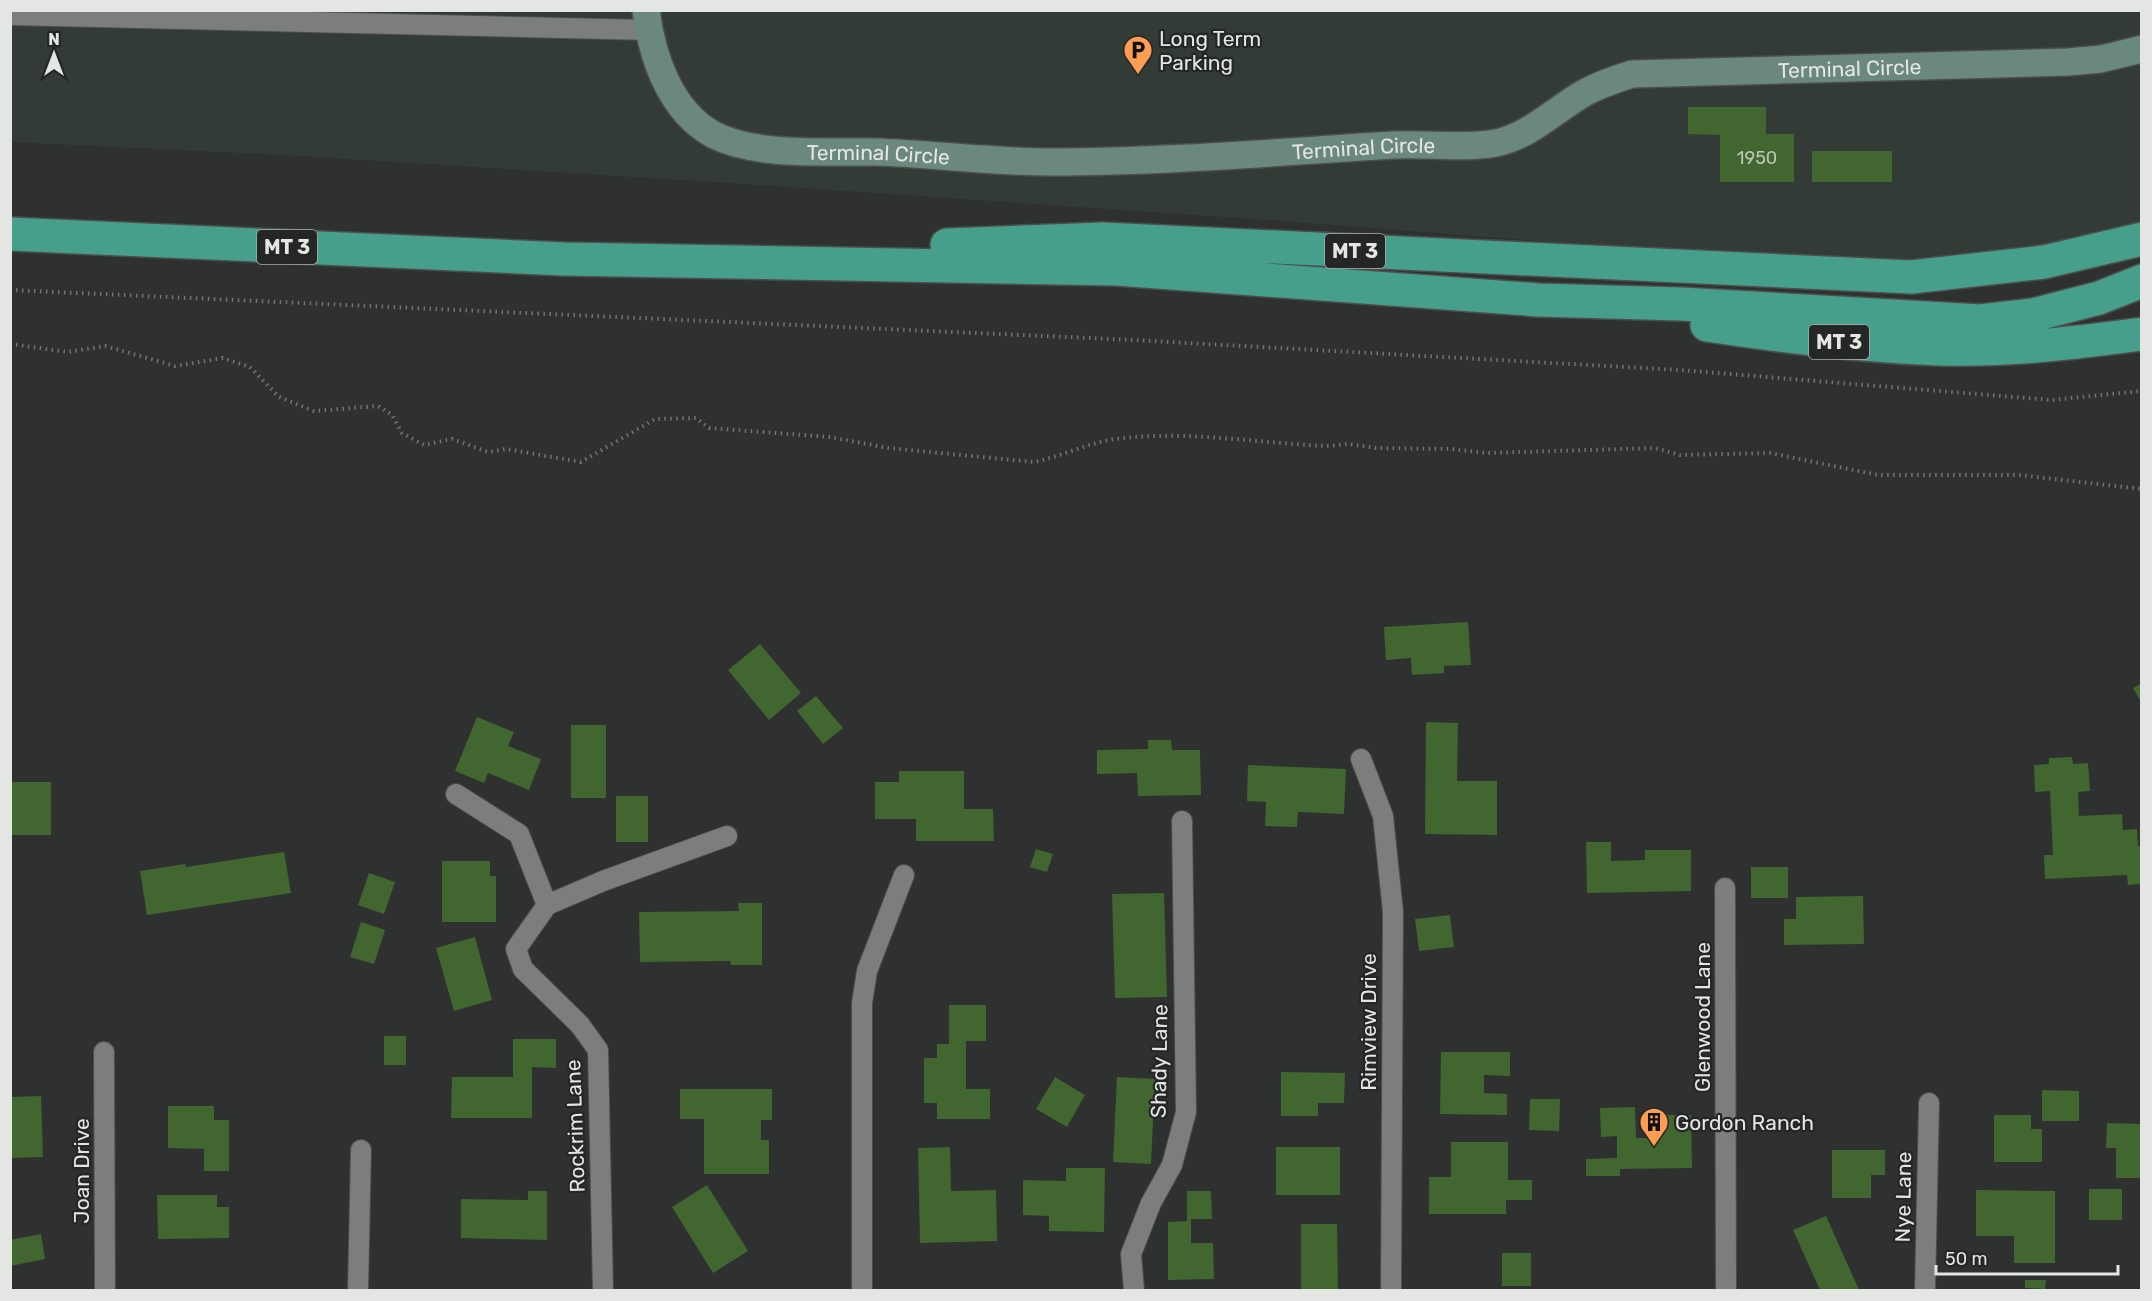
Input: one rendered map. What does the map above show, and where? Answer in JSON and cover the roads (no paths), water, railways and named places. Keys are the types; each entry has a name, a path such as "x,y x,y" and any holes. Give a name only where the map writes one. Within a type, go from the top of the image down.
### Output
{"highway":[{"name":"MT 3","path":"10,234 564,259 1117,269 1539,300 1804,340 1942,349 2058,345 2142,334"},
{"name":"MT 3","path":"564,259 1103,239 1911,277 2044,262 2142,239"},
{"path":"1539,300 1681,304 1980,321 2044,313 2099,298 2142,281"}],"street":[{"path":"10,15 648,20"},
{"name":"Terminal Circle","path":"648,20 665,81 681,105 696,122 714,134 737,143 788,150 1047,162 1201,157 1400,145 1496,143 1521,134 1586,92 1632,74 2056,62 2101,59 2142,49"},
{"name":"Rimview Drive","path":"1361,759 1383,816 1393,912 1391,1290"},
{"path":"456,794 519,834 547,905 727,836"},
{"name":"Shady Lane","path":"1134,1290 1131,1254 1151,1203 1172,1165 1186,1112 1182,821"},
{"path":"862,1290 862,1003 867,971 904,875"},
{"name":"Glenwood Lane","path":"1725,888 1726,1290"},
{"name":"Rockrim Lane","path":"547,905 516,949 524,969 580,1025 598,1050 603,1290"},
{"name":"Joan Drive","path":"104,1052 105,1290"},
{"name":"Nye Lane","path":"1925,1290 1929,1104"},
{"path":"358,1290 361,1150"}],"place":[{"name":"Long Term Parking","path":"1138,76"},
{"name":"Gordon Ranch","path":"1654,1148"}]}
